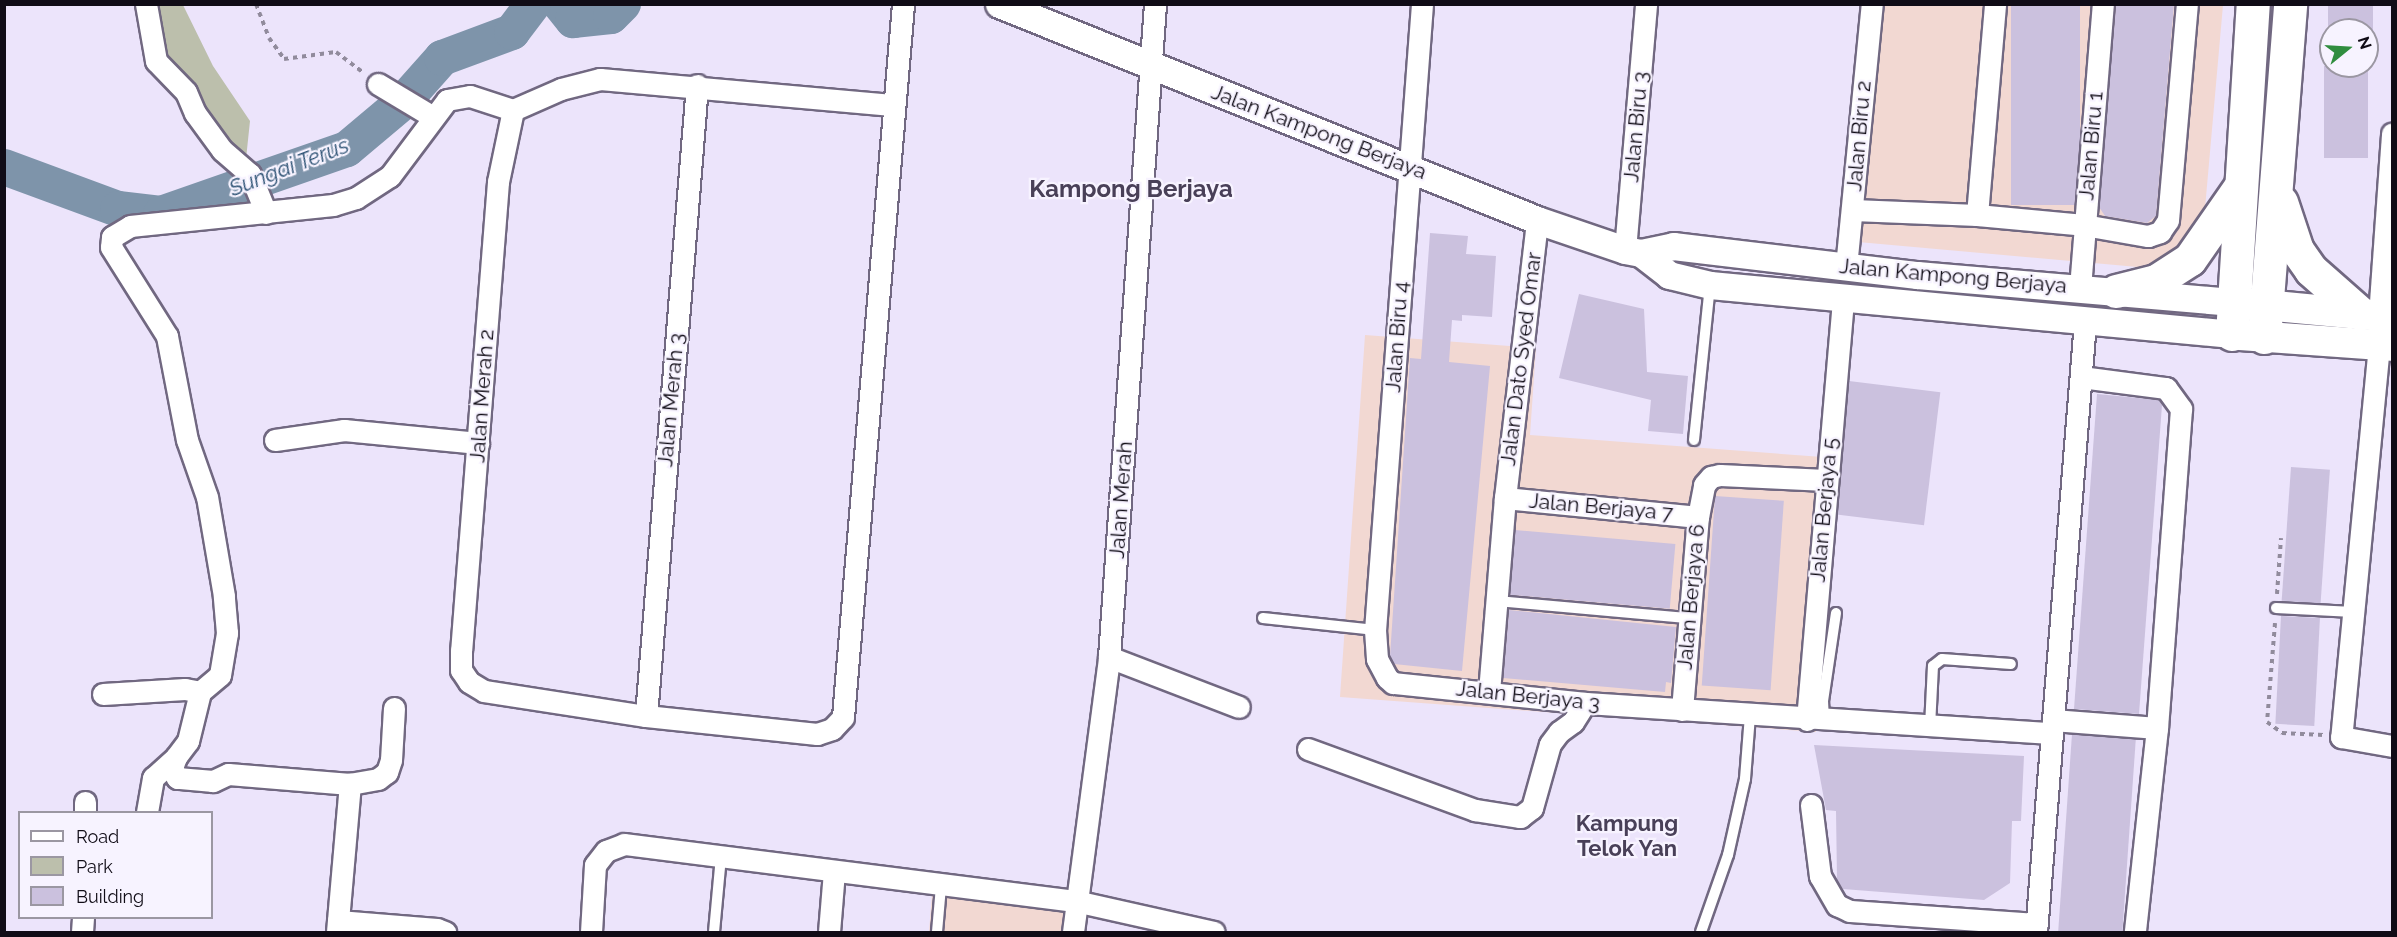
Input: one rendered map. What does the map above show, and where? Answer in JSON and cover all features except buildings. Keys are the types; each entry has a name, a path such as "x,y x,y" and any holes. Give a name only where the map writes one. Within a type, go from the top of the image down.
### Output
{"main road":[{"path":"2253,4 2233,318 2265,321 2386,345"},
{"path":"2265,321 2290,4"},
{"path":"2276,180 2297,250 2311,270 2377,315"},
{"path":"2116,291 2156,280 2190,259 2241,186"},
{"path":"2265,321 2377,315"}],"street":[{"path":"146,4 156,61 186,92 195,113 222,150 250,174 263,206"},
{"path":"147,811 153,778 176,757 188,741 200,692 220,675 227,633 207,496 187,440 167,336 111,246 112,237 130,226 263,206 333,205 373,191 390,176 426,113 458,95 513,110 561,89 600,79 697,85 892,105 903,4"},
{"name":"Jalan Kampong Berjaya","path":"999,4 1410,167 1537,220 1633,252 1669,275 1710,285 1842,301 2085,321 2233,318"},
{"name":"Jalan Merah","path":"1073,933 1080,902 1110,657 1155,4"},
{"name":"Jalan Biru 4","path":"1381,669 1375,630 1422,4"},
{"name":"Jalan Biru 3","path":"1633,252 1646,4"},
{"name":"Jalan Biru 2","path":"1846,267 1872,4"},
{"path":"1977,215 1995,4"},
{"name":"Jalan Biru 1","path":"2080,288 2103,4"},
{"path":"1853,210 1977,215 2084,225 2148,236 2160,232 2169,220 2187,4"},
{"name":"Jalan Merah 3","path":"646,716 697,85"},
{"path":"388,88 426,113"},
{"name":"Jalan Merah 2","path":"513,110 498,182 461,670 469,682 484,691 646,716 817,734 832,729 843,717 892,105"},
{"path":"2377,315 2392,133"},
{"name":"Jalan Dato Syed Omar","path":"1489,692 1504,498 1537,220"},
{"name":"Jalan Kampong Berjaya","path":"1633,252 1673,246 1846,267 2116,291 2233,318"},
{"path":"1842,301 1846,267"},
{"name":"Jalan Berjaya 5","path":"1815,720 1826,480 1842,301"},
{"path":"1811,805 1820,876 1837,904 1850,910 2036,928 2085,321"},
{"path":"2386,345 2353,612 2342,737 2392,746"},
{"path":"2081,377 2166,388 2181,410 2157,728 2135,933"},
{"path":"275,440 344,430 478,443"},
{"name":"Jalan Berjaya 6","path":"1682,710 1698,517 1704,485 1711,477 1720,475 1826,480"},
{"name":"Jalan Berjaya 7","path":"1504,498 1698,517"},
{"path":"1110,657 1239,707"},
{"name":"Jalan Berjaya 3","path":"1381,669 1393,683 1585,703 1750,716 1930,727 2157,728"},
{"path":"104,694 185,689 200,692"},
{"path":"1308,749 1475,810 1520,817 1532,808 1550,744 1558,732 1573,722 1585,703"},
{"path":"176,757 172,768 177,778 213,781 228,774 350,784 378,779 387,772 394,708"},
{"path":"350,784 338,927 438,929 445,933"},
{"path":"591,933 595,865 606,851 624,844 1080,902 1214,933"},
{"path":"829,933 834,871"}],"lane":[{"path":"1694,440 1710,285"},
{"path":"1497,601 1689,618"},
{"path":"2276,608 2353,612"},
{"path":"1815,720 1823,701 1836,613"},
{"path":"1263,618 1375,630"},
{"path":"1930,727 1933,666 1942,659 2011,664"},
{"path":"1701,933 1718,893 1743,790 1750,716"},
{"path":"714,933 721,856"},
{"path":"937,933 941,886"}],"path":[{"path":"256,4 269,38 284,59 336,52 388,88"},
{"path":"2281,538 2267,722 2282,733 2342,737"}],"shaded area":[{"path":"1879,5 2223,5 2203,231 2160,269 1858,242"},
{"path":"1365,335 1536,348 1530,435 1836,458 1816,732 1340,697"},
{"path":"932,895 1087,907 1085,932 929,932"}],"green space":[{"path":"150,5 183,5 213,66 250,121 246,159 232,156 162,58"}],"waterway":[{"name":"Sungai Terus","path":"4,167 118,209 161,214 347,149 403,102 442,58 512,32 533,4"},
{"name":"Sungai Terus","path":"560,4 573,20 611,16 623,4"}],"district":[{"name":"Kampong Berjaya","path":"1131,189"},
{"name":"Kampung Telok Yan","path":"1627,836"}]}
